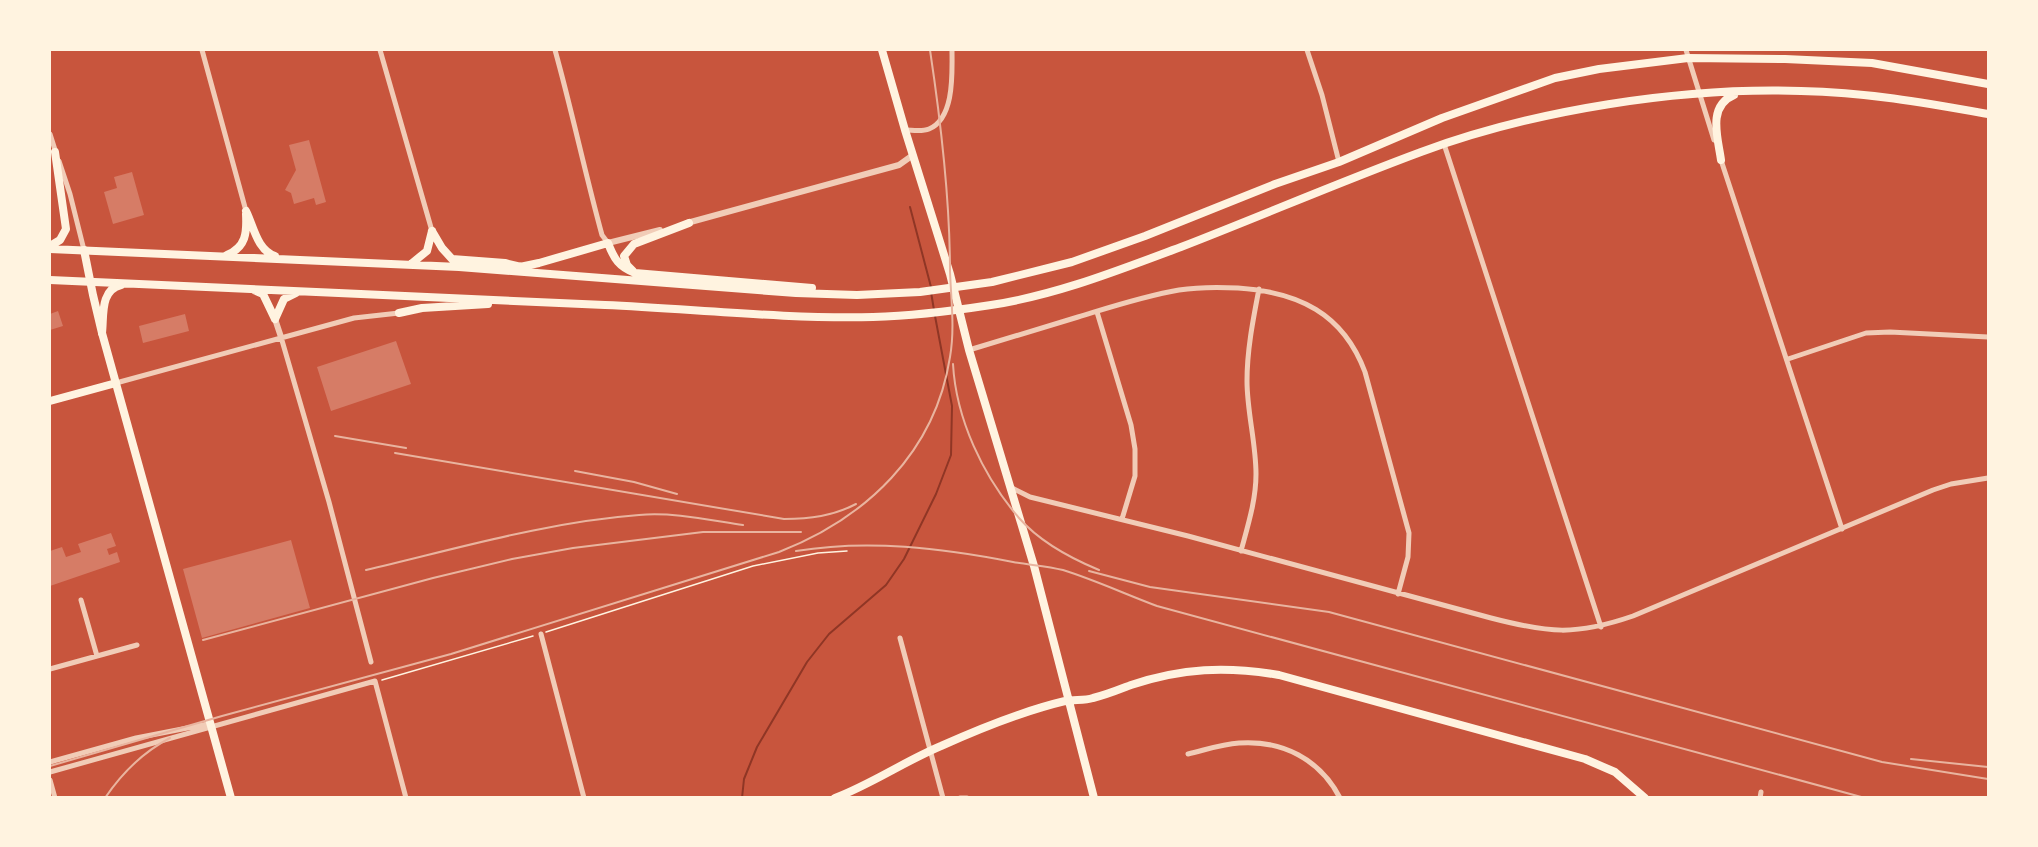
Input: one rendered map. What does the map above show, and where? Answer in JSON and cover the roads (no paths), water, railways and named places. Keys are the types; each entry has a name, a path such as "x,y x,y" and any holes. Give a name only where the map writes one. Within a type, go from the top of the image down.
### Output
{"main road":[{"path":"882,50 950,274 969,350 1035,566 1094,798"},
{"path":"50,248 389,265 411,264 796,293 893,294 950,289 992,282 1102,252 1275,184 1339,162 1442,118 1555,78 1687,54 1872,63 1989,84"},
{"path":"50,280 797,316 900,316 998,304 1068,287 1114,272 1443,144 1571,112 1632,101 1700,94 1799,90 1869,95 1989,114"},
{"path":"1721,160 1716,117 1723,101 1741,92"},
{"path":"50,248 60,240 66,229 55,152"},
{"path":"225,256 238,248 245,240 246,211"},
{"path":"246,211 263,250 281,258"},
{"path":"635,273 624,260 628,249 634,244 689,222"},
{"path":"411,264 427,251 432,231"},
{"path":"432,231 452,259 505,263 551,274"},
{"path":"504,270 539,263 608,243 616,262 635,273 789,285 858,294"},
{"path":"84,250 102,333 231,798"},
{"path":"102,333 105,300 109,291 117,286 134,284"},
{"path":"245,288 263,294 275,319"},
{"path":"275,319 284,299 292,294 306,291"},
{"path":"399,313 422,308 533,302"},
{"path":"50,401 116,383"},
{"path":"835,798 931,751 1011,717 1069,700 1090,699 1131,685 1187,672 1224,669 1279,675 1595,762 1622,777 1646,798"}],"street":[{"path":"201,50 246,211"},
{"path":"380,50 432,231"},
{"path":"555,50 602,235 608,243 899,165 914,155"},
{"path":"905,130 927,130 945,112 951,96 952,50"},
{"path":"1306,50 1322,95 1339,162"},
{"path":"1687,54 1842,529"},
{"path":"50,134 70,194 84,250"},
{"path":"1443,144 1601,627"},
{"path":"969,350 1164,293 1191,288 1258,290 1296,298 1322,313 1344,333 1359,355 1365,372 1409,533 1408,557 1398,594"},
{"path":"1241,551 1254,502 1256,485 1247,382 1249,344 1258,290"},
{"path":"1097,312 1131,425 1135,449 1135,476 1122,519"},
{"path":"116,383 354,318 399,313"},
{"path":"275,319 326,490 371,662"},
{"path":"1788,359 1866,333 1989,337"},
{"path":"1010,487 1030,497 1122,519 1398,594 1538,629 1565,631 1601,627 1633,616 1933,490 1951,484 1989,478"},
{"path":"81,600 97,656"},
{"path":"541,634 584,798"},
{"path":"900,638 943,798"},
{"path":"50,669 137,645"},
{"path":"50,772 375,681 406,798"},
{"path":"50,762 136,738 245,717"},
{"path":"1188,754 1237,742 1272,745 1290,750 1316,765 1330,781 1340,798"},
{"path":"50,780 55,798"},
{"path":"960,798 967,798"}],"waterway":[{"path":"910,207 931,287"},
{"path":"931,292 934,310"},
{"path":"742,798 744,779 757,747 807,662 829,634 886,585 904,559 936,494 951,455 952,406 935,316"}],"railway":[{"path":"50,766 222,716 451,654 779,552 811,538 840,521 867,501 892,478 912,452 929,423 942,392 950,357 952,325 947,188 930,50"},
{"path":"953,364 955,385 966,426 983,465 1006,502 1027,527 1046,542 1066,555 1099,570"},
{"path":"335,436 406,448"},
{"path":"395,453 784,519 821,516 856,504"},
{"path":"575,471 634,482 677,494"},
{"path":"366,570 501,537 604,519 665,515 743,525"},
{"path":"203,640 512,559 573,548 703,532 801,532"},
{"path":"796,551 850,546 905,547 1051,567 1157,606 1865,798"},
{"path":"1089,571 1150,587 1329,612 1882,762 1988,779"},
{"path":"105,798 134,764 170,738"},
{"path":"1911,759 1988,767"}]}
